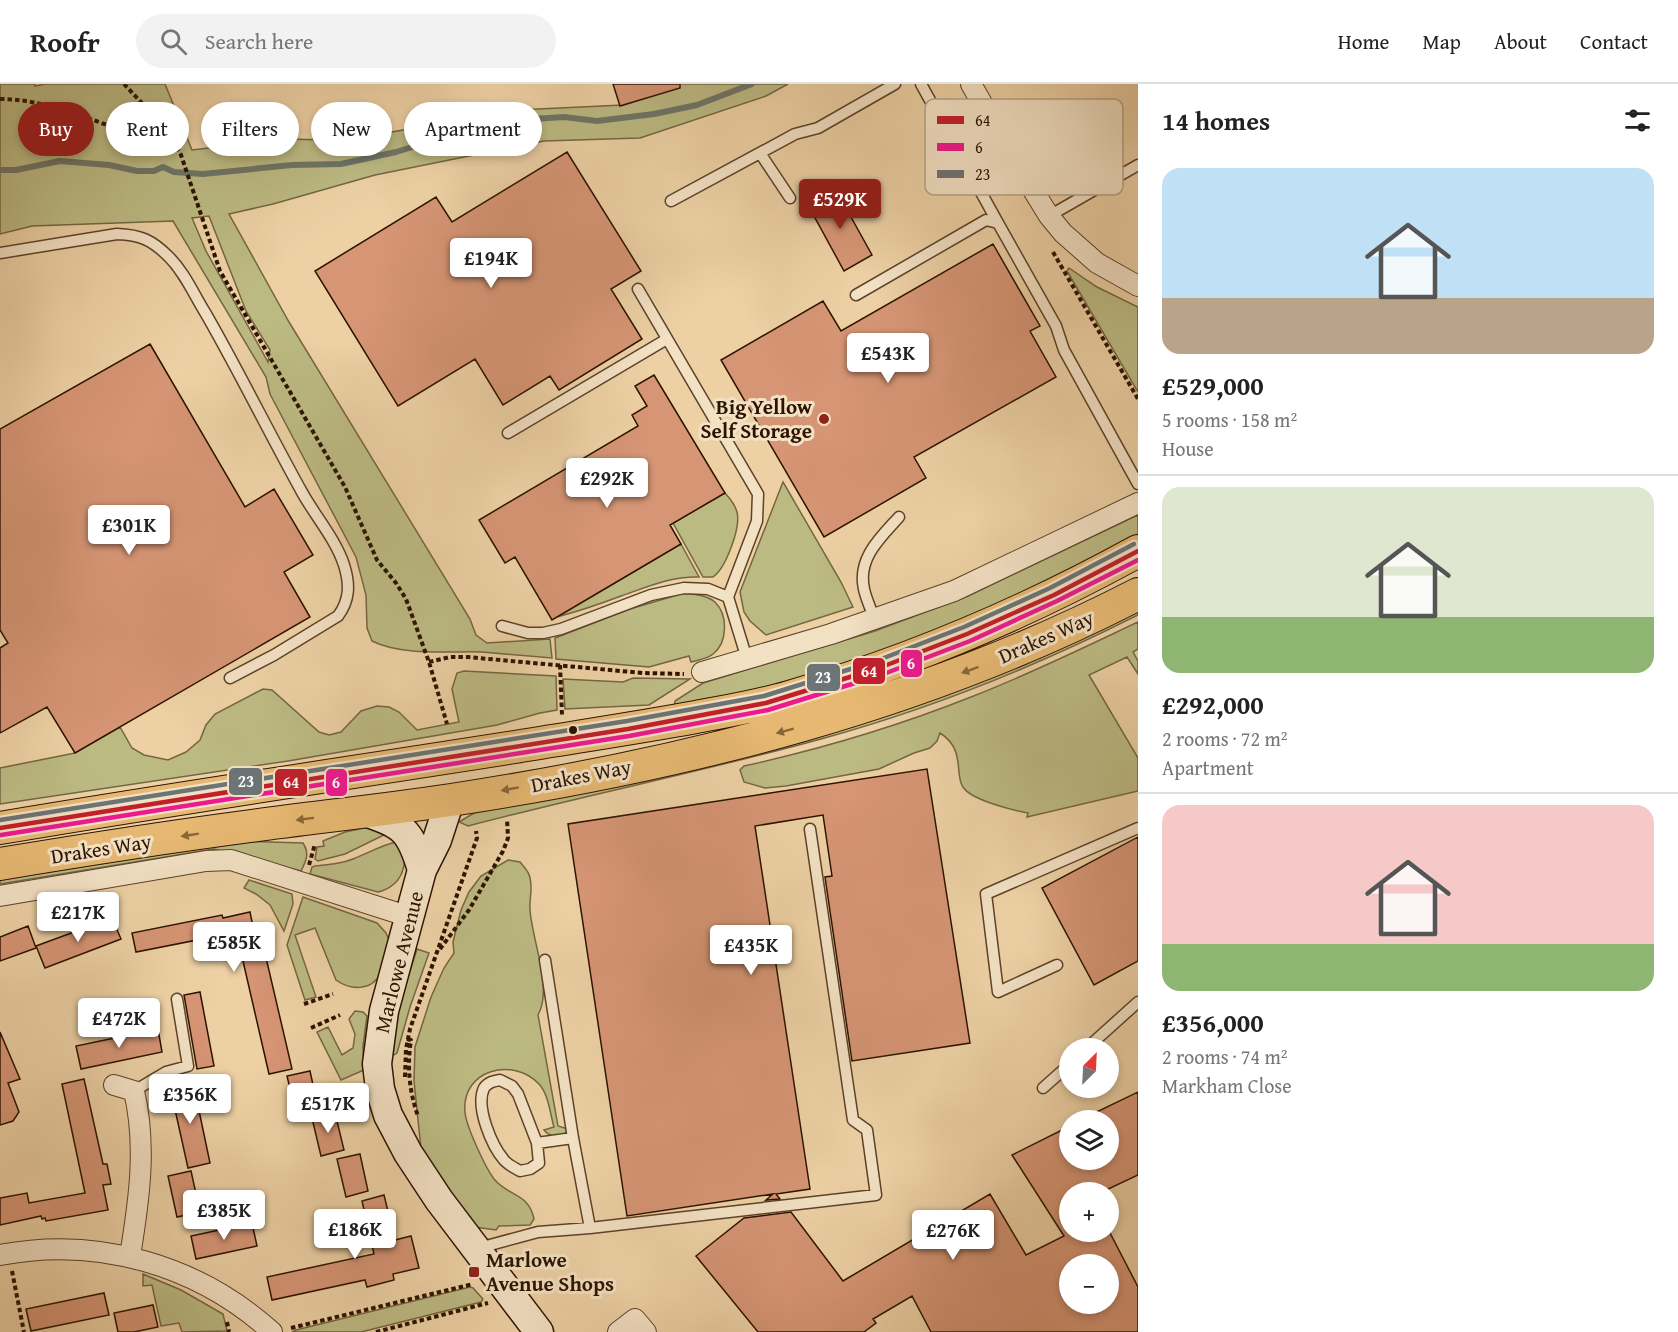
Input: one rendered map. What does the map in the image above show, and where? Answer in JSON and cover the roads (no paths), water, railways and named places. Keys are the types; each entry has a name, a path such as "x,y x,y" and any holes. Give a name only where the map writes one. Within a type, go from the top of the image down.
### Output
{"main road":[{"name":"Drakes Way","path":"0,828 196,795 659,724 787,698 964,636 1059,593 1138,551"},
{"name":"Drakes Way","path":"0,864 248,826 450,800 657,762 827,719 1000,659 1138,594"},
{"path":"257,787 317,792 425,782 450,800"}],"street":[{"path":"971,84 980,99"},
{"path":"1036,195 1049,216 1078,248 1097,263 1138,285"},
{"path":"702,672 875,620 954,591 1138,503"},
{"name":"Marlowe Avenue","path":"450,800 437,840 422,870 380,1030 377,1065 380,1089 388,1115 408,1153 439,1200 539,1332"},
{"path":"363,811 388,820 405,831 416,848 422,870"},
{"name":"Drakes Way","path":"0,896 206,861 231,860 410,917"},
{"path":"114,1084 134,1091 139,1116 141,1171 130,1256"},
{"path":"4,1254 40,1248 74,1249 130,1256 173,1270 200,1283 279,1331"},
{"path":"618,1332 635,1318 646,1332"}],"lane":[{"path":"671,201 795,134 818,128 895,84"},
{"path":"921,84 929,99"},
{"path":"760,153 790,198"},
{"path":"1123,174 1138,165"},
{"path":"982,195 1056,326 1064,350 1138,484"},
{"path":"1049,216 1086,195"},
{"path":"856,295 986,220 998,223"},
{"path":"0,253 117,234 136,235 150,242 168,256 180,269 218,335 304,495 336,549 344,564 349,589 346,606 338,616 230,678"},
{"path":"638,289 758,494 758,521 728,597 747,659"},
{"path":"508,433 667,339"},
{"path":"875,620 864,588 862,571 872,546 899,517"},
{"path":"502,626 528,633 543,633 651,595 684,588 708,589 728,597"},
{"path":"1057,965 998,992 986,894 1138,828"},
{"path":"476,1249 538,1232 876,1195 867,1130 853,1120 810,829"},
{"path":"545,960 573,1138 590,1228"},
{"path":"134,1091 166,1072 188,1066 177,999"},
{"path":"1098,1038 1138,1002"},
{"path":"1043,1088 1059,1074"},
{"path":"500,1080 512,1086 518,1094 537,1143 539,1163 530,1169 520,1171 506,1162 486,1125 482,1103 484,1089 489,1082 500,1080"},
{"path":"537,1143 573,1138"}],"waterway":[{"path":"0,170 16,170 60,161 109,165 137,171 154,171 163,167 174,172 203,174 292,165 341,164 396,152 461,132 518,120 564,117 597,121 654,114 697,105 752,84"}],"place":[{"name":"Big Yellow Self Storage","path":"824,419"},
{"name":"Marlowe Avenue Shops","path":"474,1272"}]}
